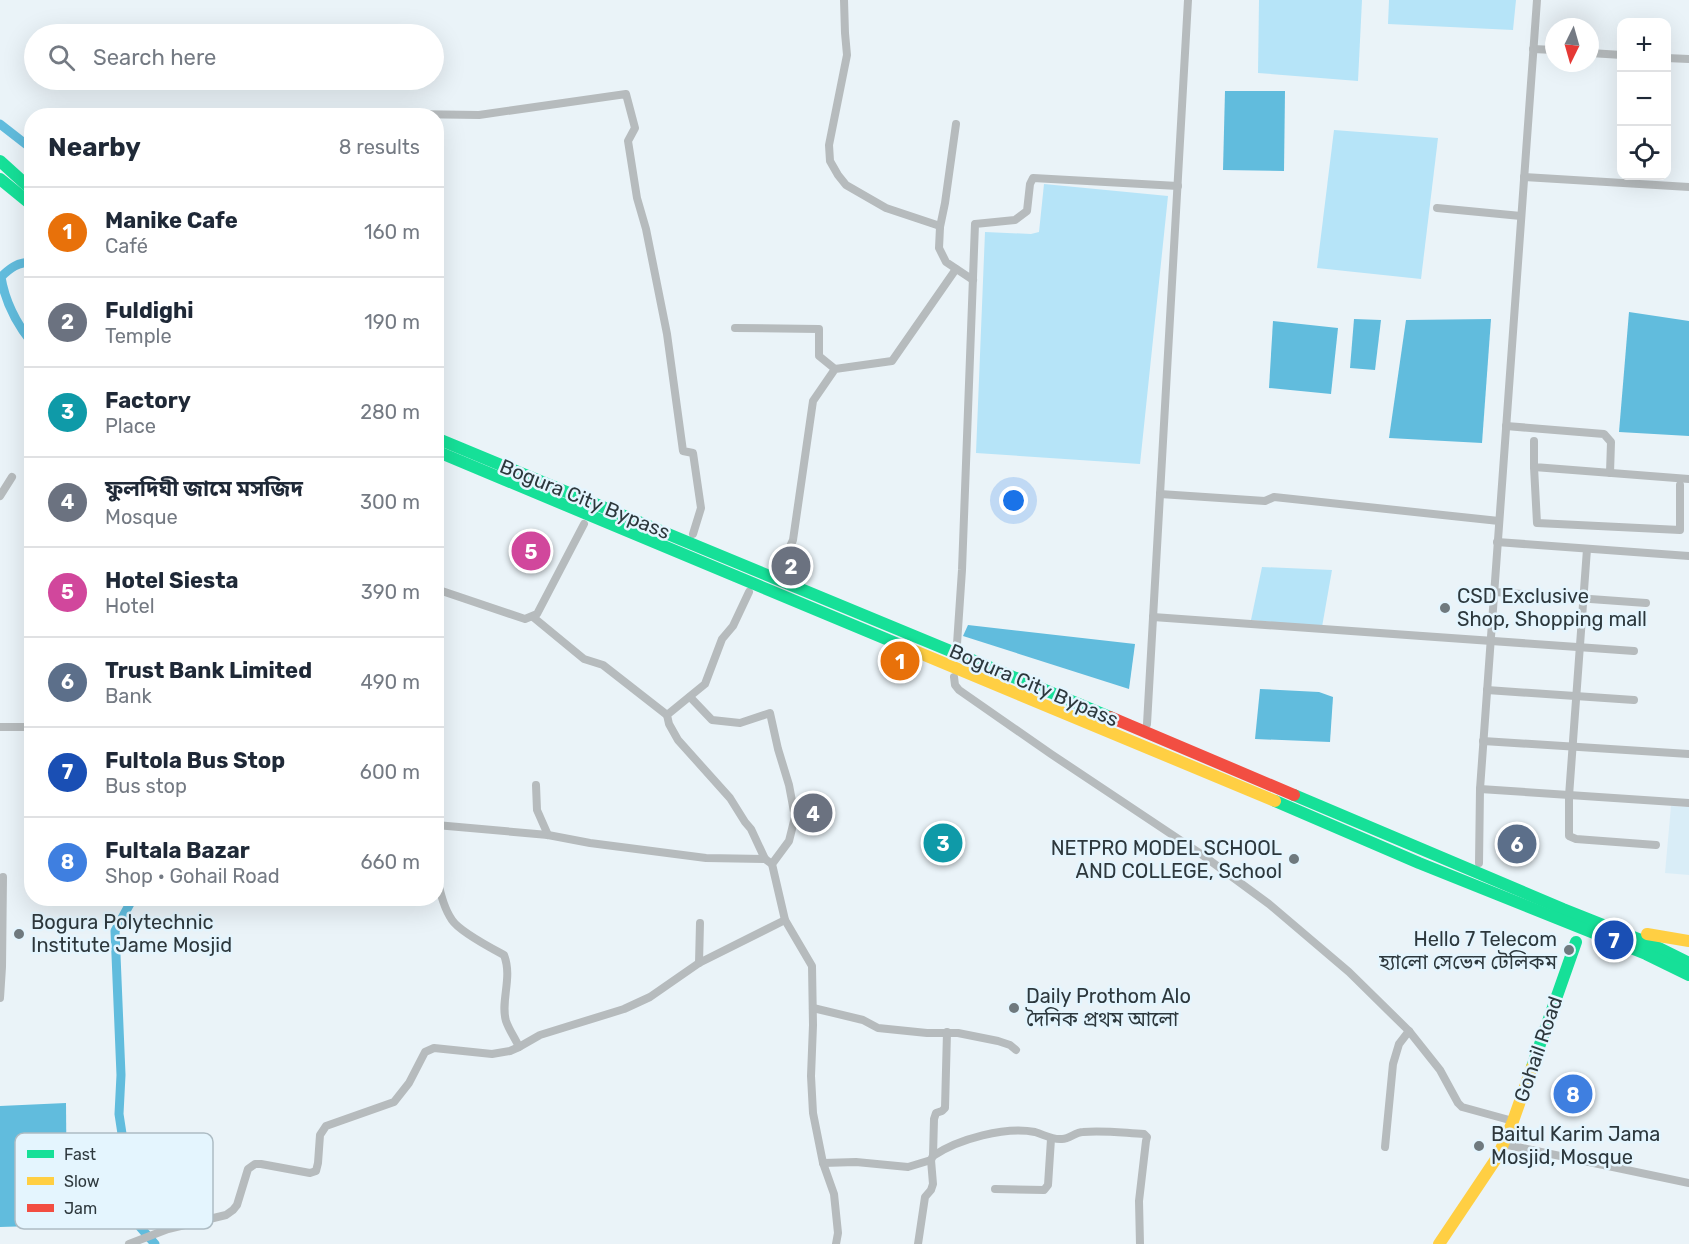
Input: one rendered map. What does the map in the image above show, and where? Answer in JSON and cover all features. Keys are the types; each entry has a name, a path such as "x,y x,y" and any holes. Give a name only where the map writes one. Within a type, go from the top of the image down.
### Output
{"main road":[{"path":"0,161 24,183"},
{"path":"0,179 24,199"},
{"name":"Bogura City Bypass","path":"444,441 1038,687 1561,914"},
{"name":"Bogura City Bypass","path":"444,454 1419,863 1561,914"},
{"path":"1561,914 1651,944 1689,963"},
{"path":"1561,914 1689,975"},
{"path":"1647,934 1689,941"},
{"name":"Gohail Road","path":"1439,1244 1498,1156 1513,1121 1576,942"}],"street":[{"path":"844,0 847,55 829,145 830,161 846,184 886,208 940,227"},
{"path":"1147,724 1188,0"},
{"path":"1479,863 1479,789 1537,0"},
{"path":"1533,49 1545,50"},
{"path":"1599,53 1617,55"},
{"path":"1671,58 1689,59"},
{"path":"444,115 479,115 626,94 635,128 628,141 637,198 646,229 667,334 683,451 693,453 701,508 693,534"},
{"path":"956,124 940,227 939,249 946,262 973,280"},
{"path":"1524,177 1689,187"},
{"path":"957,644 962,570 975,224 1015,220 1027,211 1030,184 1033,178 1178,186"},
{"path":"1437,208 1521,216"},
{"path":"780,569 793,540 813,400 835,369 892,361 956,269"},
{"path":"735,328 819,329 819,356 835,369"},
{"path":"1506,426 1604,434 1611,442 1610,473"},
{"path":"1534,441 1533,467 1537,523 1680,530 1680,485"},
{"path":"1533,467 1689,479"},
{"path":"0,496 12,477"},
{"path":"1160,494 1265,501 1274,497 1499,521"},
{"path":"444,592 525,619 533,617 537,614 584,524"},
{"path":"1497,542 1689,556"},
{"path":"1587,549 1569,796 1569,836 1656,844"},
{"path":"667,715 705,684 722,639 733,626 749,592"},
{"path":"1494,592 1646,603"},
{"path":"533,617 584,659 603,665 667,715 678,740 730,798 769,861 785,920 812,966 813,1113 823,1163 834,1194 838,1233 836,1244"},
{"path":"1153,617 1634,651"},
{"path":"954,677 955,685 967,696 1201,854 1269,904 1349,972 1409,1031 1440,1070 1462,1107 1513,1121"},
{"path":"1487,690 1634,700"},
{"path":"444,826 548,835 590,843 705,858 769,861 789,841 795,817 770,713 740,723 712,720 690,696"},
{"path":"0,728 24,727"},
{"path":"1483,741 1689,754"},
{"path":"536,785 537,810 548,835"},
{"path":"1479,789 1689,803"},
{"path":"0,998 3,877"},
{"path":"444,904 453,923 504,955 508,964 506,1022 519,1047"},
{"path":"213,1218 226,1215 237,1205 248,1169 255,1164 310,1173 316,1171 320,1135 326,1126 394,1102 410,1083 425,1052 434,1048 492,1054 510,1051 540,1035 624,1009 650,997 699,963 785,920"},
{"path":"699,963 700,923"},
{"path":"813,1008 863,1020 878,1028 947,1032 980,1037 1010,1045 1016,1050"},
{"path":"1385,1147 1393,1064 1399,1044 1409,1031"},
{"path":"918,1244 925,1197 933,1184 934,1119 936,1113 945,1108 947,1032"},
{"path":"823,1163 856,1162 908,1167 932,1158 945,1148 975,1137 1017,1130 1036,1132 1051,1139 1064,1139 1082,1132 1144,1134 1147,1137 1139,1201 1140,1244"},
{"path":"996,1189 1044,1190 1048,1185 1051,1139"},
{"path":"1503,1144 1689,1183"},
{"path":"129,1244 168,1229"}],"shaded area":[{"path":"1259,0 1362,0 1358,81 1258,73"},
{"path":"1389,0 1516,0 1513,30 1388,24"},
{"path":"1334,130 1438,138 1421,279 1317,268"},
{"path":"1044,184 1168,196 1140,464 976,453 985,232 1031,234 1039,232"},
{"path":"1262,567 1332,570 1322,627 1251,620"},
{"path":"1671,806 1689,807 1689,875 1665,873"}],"water":[{"path":"1225,91 1285,91 1284,171 1223,170"},
{"path":"1629,312 1689,321 1689,436 1619,432"},
{"path":"1354,319 1381,320 1375,370 1350,368"},
{"path":"1491,319 1482,443 1389,438 1406,320"},
{"path":"1273,321 1338,328 1331,394 1269,388"},
{"path":"968,625 1135,644 1129,689 963,636"},
{"path":"1260,689 1319,692 1333,697 1330,742 1255,739"},
{"path":"66,1103 66,1133 15,1133 15,1227 0,1227 0,1106"}],"waterway":[{"path":"0,124 24,143"},
{"path":"24,263 15,266 1,277 12,312 24,332"},
{"path":"122,1133 119,1114 121,1075 115,931 129,906"},
{"path":"142,1229 155,1244"}],"traffic: fast":[{"path":"0,161 24,183"},
{"path":"0,179 24,198"},
{"path":"444,441 1110,717"},
{"path":"444,454 910,649"},
{"path":"1294,795 1651,944 1689,963"},
{"path":"1275,801 1419,863 1646,954 1689,975"},
{"path":"1532,1067 1576,942"}],"traffic: slow":[{"path":"910,649 1275,801"},
{"path":"1647,934 1689,941"},
{"path":"1439,1244 1498,1156 1532,1067"}],"traffic: jam":[{"path":"1110,717 1294,795"}],"place":[{"name":"Hotel Siesta","path":"531,551"},
{"name":"Fuldighi","path":"791,566"},
{"name":"CSD Exclusive Shop, Shopping mall","path":"1445,608"},
{"name":"Manike Cafe","path":"900,661"},
{"name":"ফুলদিঘী জামে মসজিদ","path":"813,813"},
{"name":"Factory","path":"943,843"},
{"name":"Trust Bank Limited","path":"1517,844"},
{"name":"NETPRO MODEL SCHOOL AND COLLEGE, School","path":"1294,859"},
{"name":"Bogura Polytechnic Institute Jame Mosjid","path":"19,934"},
{"name":"Fultola Bus Stop","path":"1614,940"},
{"name":"Hello 7 Telecom হ্যা‌লো সে‌ভেন টে‌লিকম","path":"1569,950"},
{"name":"Daily Prothom Alo দৈনিক প্রথম আলো","path":"1014,1008"},
{"name":"Fultala Bazar","path":"1573,1094"},
{"name":"Baitul Karim Jama Mosjid, Mosque","path":"1479,1146"}]}
